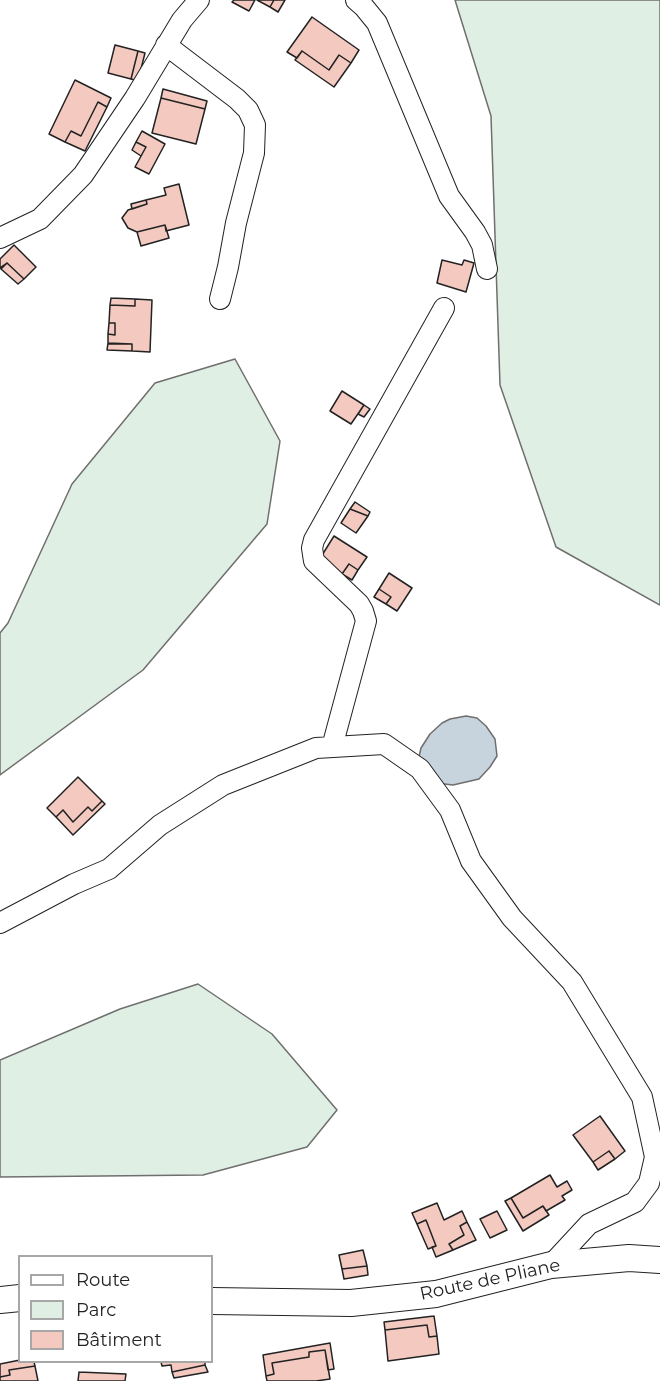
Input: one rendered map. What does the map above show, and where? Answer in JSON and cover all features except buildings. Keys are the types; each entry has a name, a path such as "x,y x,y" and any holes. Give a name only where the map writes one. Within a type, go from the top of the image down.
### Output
{"street":[{"path":"0,238 40,219 83,175 182,20 199,0"},
{"path":"356,0 377,23 449,196 482,245 487,269"},
{"path":"166,45 237,99 248,110 255,125 254,153 220,299"},
{"path":"332,747 366,621 359,604 314,561 312,548 314,540 444,308"},
{"path":"0,923 74,884 109,869 160,825 223,785 316,748 384,744 420,769 450,810 471,861 512,918 572,982 642,1097 655,1158 649,1184 635,1202 589,1224 551,1265"},
{"name":"Route de Pliane","path":"213,1301 351,1303 436,1294 551,1265 628,1258 660,1260"},
{"path":"0,1300 18,1298"}],"green space":[{"path":"455,0 660,0 660,605 556,547 500,385 491,116"},
{"path":"235,359 280,441 267,524 143,670 0,775 0,633 8,623 72,484 155,383"},
{"path":"198,984 272,1034 337,1110 307,1147 203,1175 0,1177 0,1060 120,1009"}],"shaded area":[{"path":"466,716 477,718 486,726 495,739 497,756 479,779 453,785 436,783 418,761 421,748 430,734 442,723"}]}
